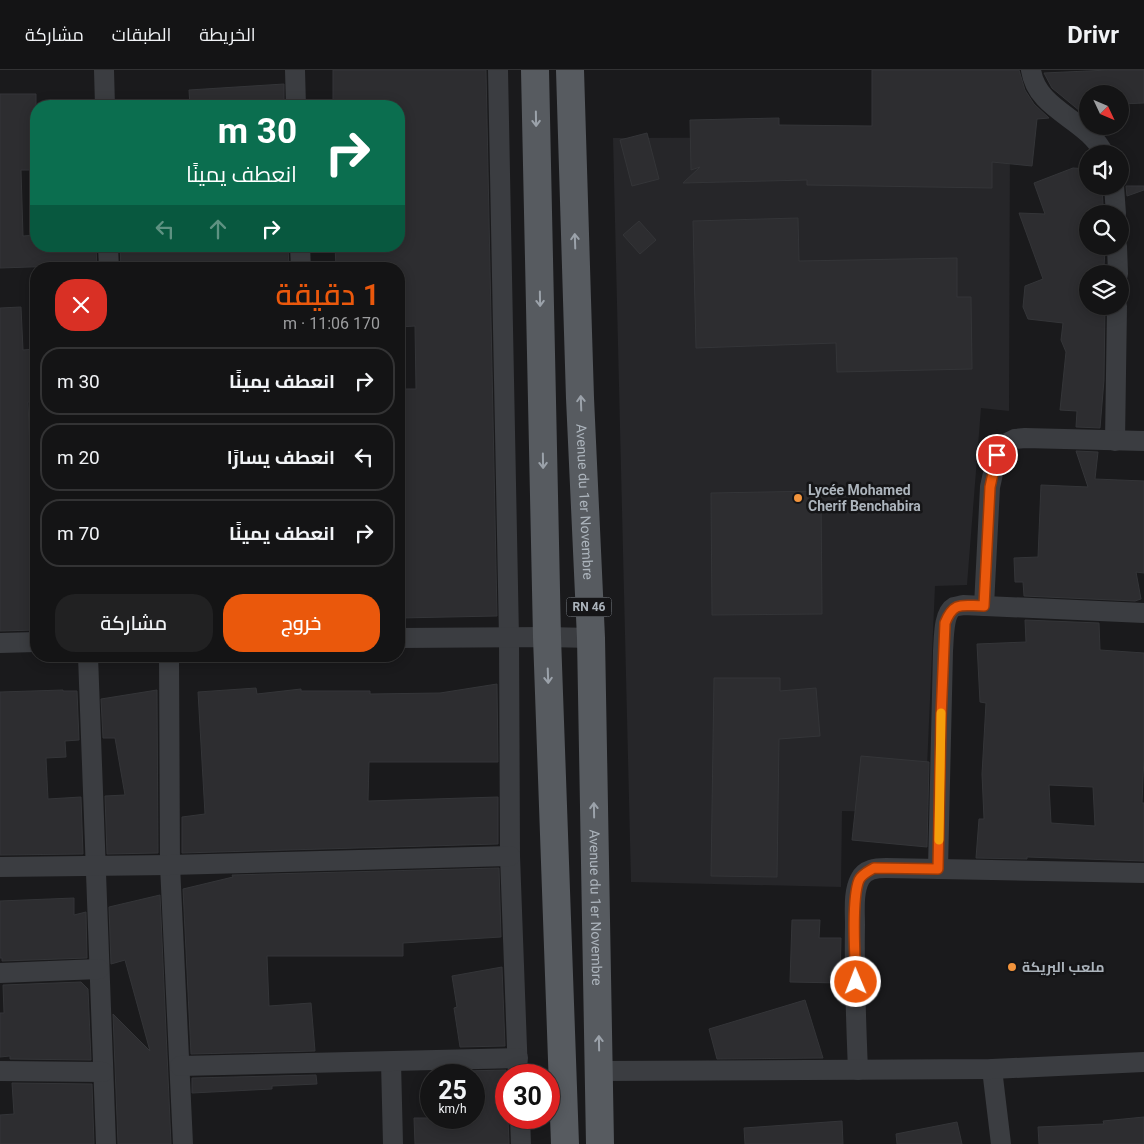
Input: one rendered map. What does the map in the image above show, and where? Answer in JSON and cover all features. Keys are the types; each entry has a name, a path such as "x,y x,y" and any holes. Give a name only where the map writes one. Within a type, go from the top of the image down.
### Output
{"main road":[{"name":"RN 46","path":"536,70 547,637 565,1144"},
{"name":"Avenue du 1er Novembre","path":"570,70 580,388 591,638 600,1144"}],"street":[{"path":"104,70 105,100"},
{"path":"295,70 296,100"},
{"path":"498,70 509,638 510,856 518,1064"},
{"path":"1030,70 1039,91 1048,102 1089,134 1097,145"},
{"path":"1115,441 1118,315"},
{"path":"984,606 990,487 997,455 1006,444 1025,438 1144,441"},
{"path":"938,869 941,699 945,623 953,607 984,606 1144,612"},
{"path":"405,638 591,638"},
{"path":"0,644 30,642"},
{"path":"88,662 106,1144"},
{"path":"169,662 170,865 183,1144"},
{"path":"0,867 170,865 510,856"},
{"path":"858,1070 855,946 856,895 860,879 867,872 874,868 1144,873"},
{"path":"0,973 99,969"},
{"path":"180,1066 391,1062 495,1065"},
{"path":"391,1062 393,1144"},
{"path":"600,1071 992,1069 1144,1062"},
{"path":"992,1069 1001,1144"},
{"path":"0,1071 103,1072"},
{"path":"520,1129 521,1144"}],"shaded area":[{"name":"Lycée Mohamed Cherif Benchabira","path":"1010,137 1009,411 981,408 967,585 935,586 925,813 842,811 841,887 631,882 613,138"}],"building":[{"path":"333,70 486,70 497,616 405,618 405,389 416,389 415,326 405,327 405,262 336,262 335,252 405,252 405,100 333,100"},
{"path":"872,70 1019,70 1025,90 1034,104 1049,118 1037,119 1032,166 992,162 992,188 807,185 807,180 683,183 700,167 691,170 690,120 779,118 779,125 872,126"},
{"path":"1144,70 1144,103 1129,104 1129,85 1079,85 1079,110 1052,88 1044,73"},
{"path":"284,84 284,100 190,100 189,90"},
{"path":"0,94 36,94 36,100 30,100 30,170 21,170 23,236 30,235 30,252 96,252 97,262 30,262 30,267 0,268"},
{"path":"647,133 659,179 632,186 620,140"},
{"path":"1073,168 1079,168 1079,195 1102,195 1103,205 1079,205 1079,255 1105,255 1104,265 1079,265 1079,315 1105,315 1104,380 1100,428 1076,427 1077,411 1060,410 1066,352 1061,340 1063,323 1028,319 1023,307 1025,286 1043,279 1019,213 1045,214 1034,183"},
{"path":"1129,186 1144,186 1144,190 1127,196 1129,195"},
{"path":"798,218 799,261 957,258 957,297 971,297 972,369 837,372 836,343 696,348 693,221"},
{"path":"639,221 656,240 640,254 623,235"},
{"path":"120,252 288,252 289,262 121,262"},
{"path":"21,307 23,350 30,349 30,402 28,402 30,450 30,630 0,631 0,308"},
{"path":"1076,451 1098,452 1095,479 1144,481 1144,573 1136,572 1141,599 1135,601 1024,596 1023,582 1015,582 1014,558 1038,557 1041,485 1088,487"},
{"path":"821,491 822,614 712,615 711,493"},
{"path":"1025,620 1099,623 1100,650 1144,653 1142,803 1144,803 1144,861 1027,857 1027,859 976,858 979,819 984,819 982,774 986,703 980,702 977,644 1026,642","holes":["1049,785 1093,787 1095,826 1051,823"]},
{"path":"714,678 780,678 780,691 816,688 820,736 779,739 777,877 711,876"},
{"path":"497,684 498,762 369,762 368,801 498,797 498,844 182,853 182,817 205,814 198,692 256,688 257,694 301,689 301,691 370,691 370,694 440,693"},
{"path":"157,690 158,853 107,854 105,796 125,795 115,738 103,738 101,699"},
{"path":"77,691 79,740 65,741 66,757 46,758 48,799 81,797 83,854 0,855 0,692"},
{"path":"861,756 929,762 927,847 852,840"},
{"path":"499,868 501,937 403,943 403,956 267,956 269,1006 311,1003 315,1051 191,1054 183,889 233,877 232,875"},
{"path":"160,895 171,1144 118,1144 113,1014 150,1051 125,960 111,964 109,907"},
{"path":"74,898 74,915 86,912 87,958 2,961 2,958 0,958 0,901"},
{"path":"792,920 820,920 819,938 841,938 840,983 790,982"},
{"path":"502,967 505,1046 460,1047 454,1008 457,1007 452,976"},
{"path":"81,982 88,989 91,1060 10,1059 10,1056 0,1057 0,1013 4,1013 3,985"},
{"path":"805,1000 823,1058 717,1059 709,1029"},
{"path":"485,1070 495,1070 495,1129 508,1129 509,1144 415,1144 414,1118 420,1118 420,1129 485,1129"},
{"path":"316,1075 317,1084 272,1086 272,1089 192,1093 192,1078"},
{"path":"12,1083 92,1084 94,1144 0,1144 0,1115 14,1114"},
{"path":"1144,1117 1144,1144 1039,1144 1038,1127 1104,1124 1103,1121"},
{"path":"842,1121 843,1144 745,1144 744,1128"},
{"path":"957,1122 962,1144 897,1144 896,1134"}],"slow traffic":[{"path":"939,840 941,713"}],"place":[{"name":"Lycée Mohamed Cherif Benchabira","path":"798,498"},
{"name":"ملعب البريكة","path":"1012,967"}],"route":[{"path":"856,982 856,895 860,879 874,868 938,869 945,623 953,607 984,606 990,487 997,455"}]}
